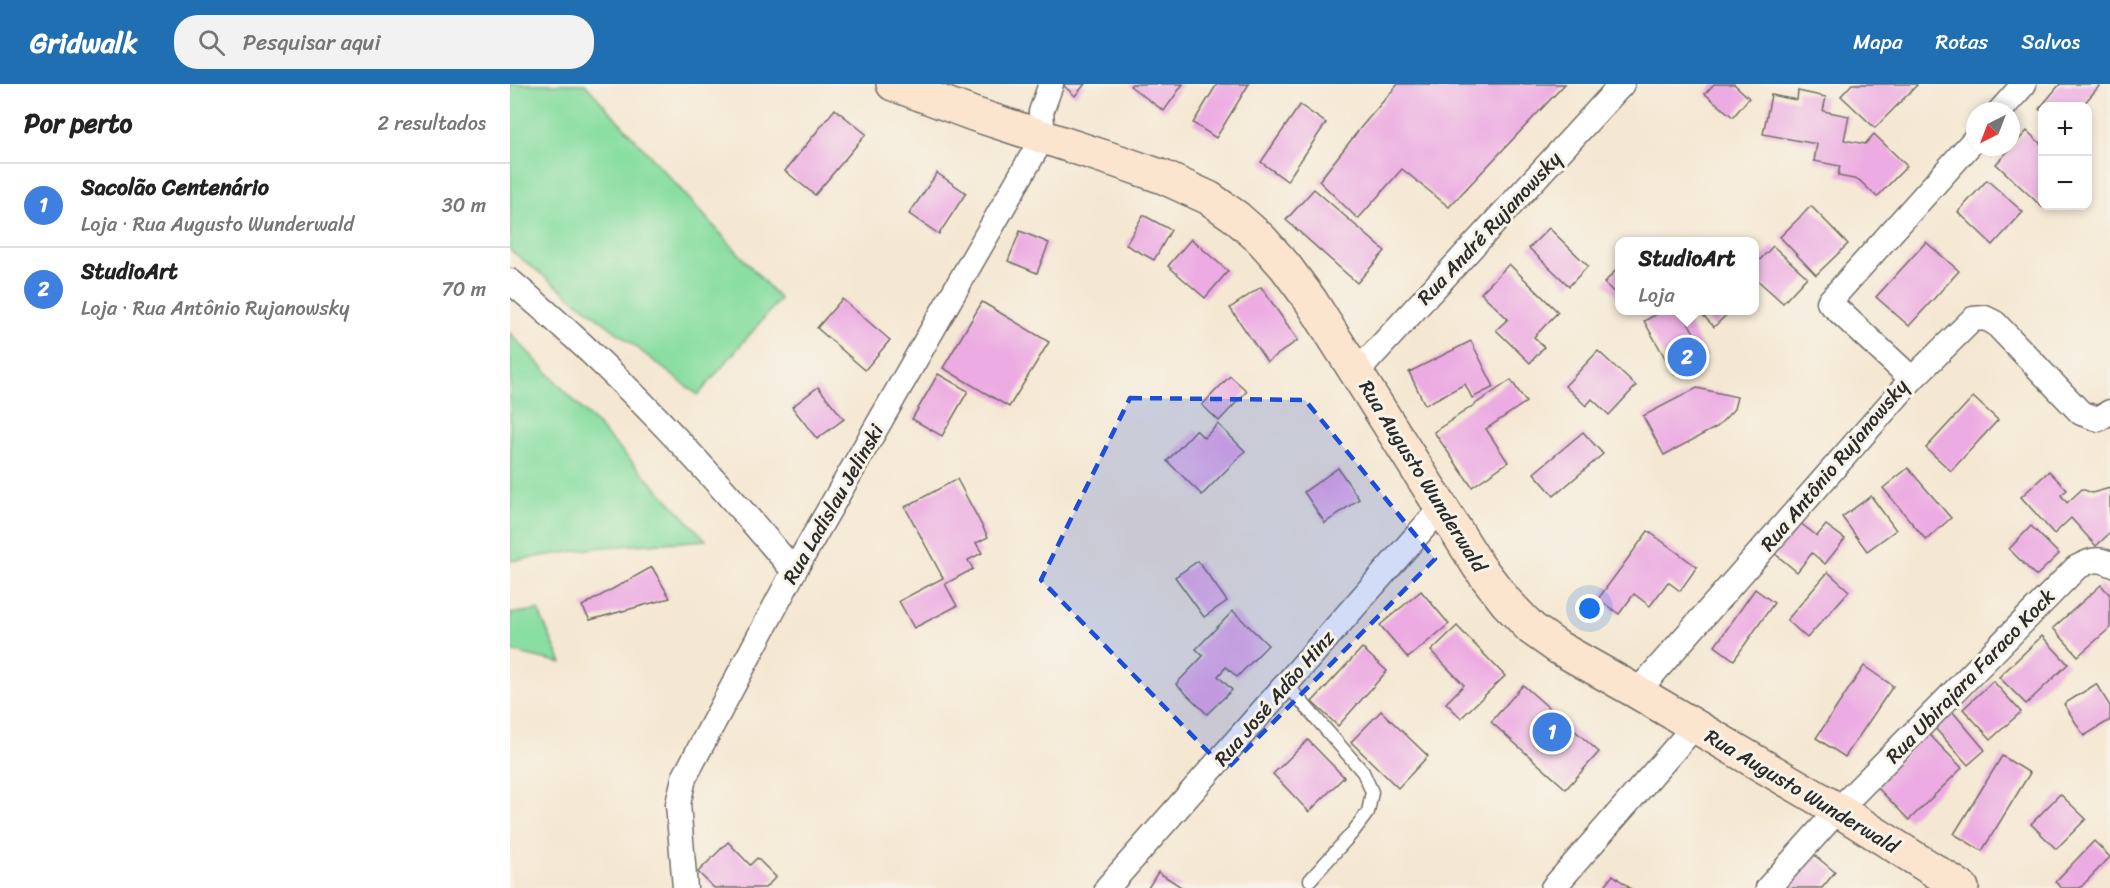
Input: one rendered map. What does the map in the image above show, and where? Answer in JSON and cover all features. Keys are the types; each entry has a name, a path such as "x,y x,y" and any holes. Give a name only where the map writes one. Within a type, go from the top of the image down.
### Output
{"main road":[{"name":"Rua Augusto Wunderwald","path":"893,84 962,110 1162,177 1209,198 1236,217 1261,239 1311,301 1479,567 1506,602 1532,629 1559,648 1838,810 1962,888"}],"street":[{"path":"1043,137 1041,112 1051,84"},
{"name":"Rua André Rujanowsky","path":"1357,372 1622,84"},
{"path":"2008,102 2024,84"},
{"name":"Rua Ladislau Jelinski","path":"685,888 678,804 684,778 794,571 1043,137"},
{"name":"Rua Antônio Rujanowsky","path":"1637,692 1912,379 1829,302 1966,149"},
{"path":"510,281 559,321 620,379 733,499 794,571"},
{"path":"1912,379 1973,319 1985,318 1995,323 2081,413 2098,419 2110,412"},
{"name":"Rua José Adão Hinz","path":"1107,888 1441,508"},
{"name":"Rua Ubirajara Faraco Kock","path":"1768,888 1838,810 2076,568 2091,559 2103,560 2110,564"},
{"path":"1553,888 1695,727"}],"lane":[{"path":"1287,685 1363,772 1372,792 1368,812 1310,880"}],"highlighted area":[{"path":"1130,398 1305,400 1435,559 1226,770 1041,580"}],"green space":[{"path":"510,84 585,84 780,299 698,395 510,250"},
{"path":"510,333 706,540 602,547 510,561"},
{"path":"538,610 562,663 510,651 510,614"}],"building":[{"path":"1062,84 1085,84 1075,96"},
{"path":"1132,84 1183,84 1164,111 1130,86"},
{"path":"1217,84 1249,84 1216,138 1193,123"},
{"path":"1398,84 1565,84 1449,207 1402,169 1358,219 1319,181"},
{"path":"1714,84 1734,84 1749,98 1733,117 1705,94"},
{"path":"1852,84 1917,85 1875,128 1841,96"},
{"path":"2060,84 2101,84 2085,102 2045,102"},
{"path":"1798,91 1826,97 1823,111 1849,116 1844,140 1865,144 1874,134 1907,166 1877,197 1859,180 1838,176 1840,166 1814,161 1817,144 1763,134 1771,95 1797,100"},
{"path":"1300,105 1326,123 1287,181 1261,162"},
{"path":"835,109 866,134 815,195 785,171"},
{"path":"2027,131 2038,141 2038,203 1996,164 2004,156 2020,156 2020,138"},
{"path":"937,173 966,193 939,234 909,214"},
{"path":"1987,180 2023,212 1993,245 1958,212"},
{"path":"1314,189 1385,251 1357,283 1286,220"},
{"path":"1811,206 1848,244 1816,275 1780,237"},
{"path":"1143,215 1171,230 1154,260 1126,245"},
{"path":"1549,228 1588,266 1569,286 1529,248"},
{"path":"1020,231 1049,243 1037,273 1008,261"},
{"path":"1191,239 1228,271 1205,298 1168,266"},
{"path":"1926,242 1959,271 1909,326 1876,297"},
{"path":"1773,246 1807,277 1783,303 1759,281 1759,261"},
{"path":"1509,264 1558,312 1534,337 1544,347 1530,363 1496,330 1508,319 1481,293"},
{"path":"1615,271 1615,293 1604,283"},
{"path":"1261,287 1298,340 1267,362 1230,308"},
{"path":"842,299 890,340 865,370 817,328"},
{"path":"982,302 1049,342 1009,407 943,368"},
{"path":"1655,315 1684,315 1707,356 1675,375 1644,321"},
{"path":"1703,315 1726,315 1714,327"},
{"path":"1471,341 1494,387 1472,398 1465,384 1425,405 1409,372"},
{"path":"1598,351 1636,386 1609,415 1592,399 1586,406 1565,386"},
{"path":"938,374 968,391 942,436 912,419"},
{"path":"1230,376 1247,391 1219,421 1202,405"},
{"path":"1511,380 1526,402 1486,429 1508,462 1472,487 1434,432"},
{"path":"818,387 844,419 817,439 792,407"},
{"path":"1697,388 1737,397 1734,409 1717,427 1664,455 1643,416"},
{"path":"1973,397 1998,420 1951,471 1926,448"},
{"path":"1218,424 1245,451 1202,495 1167,461 1196,430 1204,438"},
{"path":"1583,432 1603,454 1554,496 1534,473"},
{"path":"1338,468 1359,499 1325,523 1304,492"},
{"path":"1908,468 1951,518 1926,540 1883,488"},
{"path":"2049,471 2067,490 2061,495 2067,503 2082,489 2092,493 2110,488 2110,533 2096,546 2071,518 2054,534 2021,497"},
{"path":"957,479 988,537 976,543 982,553 968,560 973,569 945,584 957,606 914,628 899,601 943,578 905,507"},
{"path":"1871,496 1896,530 1867,551 1842,517"},
{"path":"1799,522 1817,536 1826,525 1845,539 1825,564 1812,553 1797,572 1774,553"},
{"path":"2031,526 2059,554 2036,576 2009,549"},
{"path":"1648,531 1697,567 1680,591 1668,582 1650,606 1634,594 1619,614 1598,599"},
{"path":"1198,561 1227,601 1204,617 1175,577"},
{"path":"652,567 670,598 590,620 582,606"},
{"path":"1828,572 1849,591 1807,638 1787,620"},
{"path":"2101,585 2110,595 2110,628 2078,656 2053,628"},
{"path":"1755,589 1774,603 1734,660 1715,646"},
{"path":"1421,591 1449,624 1408,658 1380,625"},
{"path":"1233,611 1268,645 1237,677 1226,667 1218,676 1232,690 1207,714 1176,684 1203,656 1196,649"},
{"path":"1457,626 1505,676 1461,718 1446,703 1464,685 1431,651"},
{"path":"2042,636 2068,664 2026,704 1999,677"},
{"path":"1362,648 1387,671 1338,726 1312,702"},
{"path":"1864,666 1893,686 1845,757 1816,738"},
{"path":"1993,681 2021,712 1991,739 1963,709"},
{"path":"2096,684 2110,706 2110,720 2084,736 2064,704"},
{"path":"1523,685 1599,752 1566,789 1491,722"},
{"path":"1381,711 1428,756 1398,788 1351,742"},
{"path":"1952,711 1985,750 1968,765 1934,727"},
{"path":"1927,732 1962,768 1909,820 1874,784"},
{"path":"1308,740 1344,777 1309,812 1273,774"},
{"path":"2002,756 2030,773 1982,851 1954,834"},
{"path":"2060,794 2086,819 2056,849 2031,824"},
{"path":"2094,841 2110,857 2080,888 2062,888 2055,882"},
{"path":"728,842 750,865 757,858 776,877 765,888 714,888 698,872"},
{"path":"1813,854 1835,872 1822,888 1786,888"},
{"path":"1158,872 1183,888 1148,888"},
{"path":"1613,875 1630,888 1603,888"}],"place":[{"name":"StudioArt","path":"1687,357"},
{"name":"Sacolão Centenário","path":"1552,732"}]}
